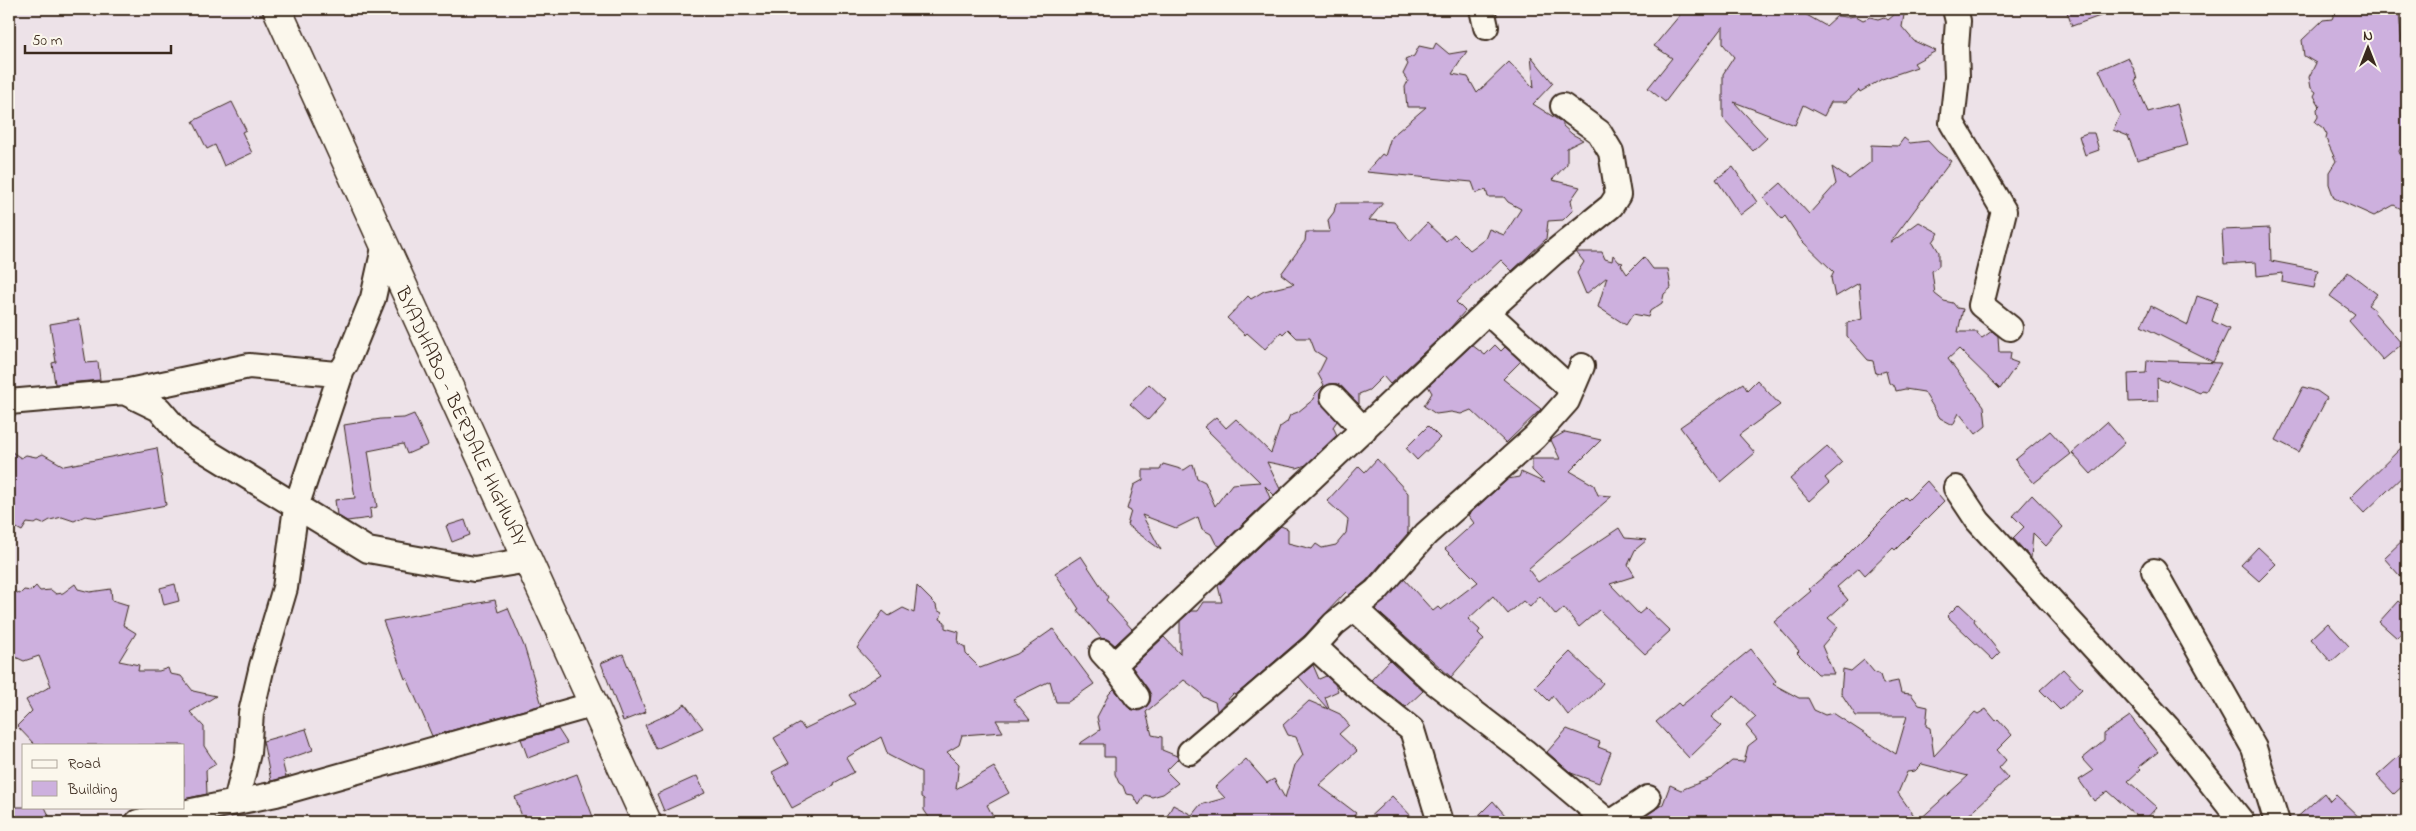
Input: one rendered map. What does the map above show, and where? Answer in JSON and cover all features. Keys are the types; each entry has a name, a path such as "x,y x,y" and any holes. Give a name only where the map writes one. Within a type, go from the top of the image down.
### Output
{"main road":[{"name":"BYADHABO - BERDALE HIGHWAY","path":"277,9 384,248 648,822"}],"street":[{"path":"1955,9 1958,21 1956,48 1957,76 1952,123 2004,211 1981,304 2010,328"},
{"path":"1137,697 1108,659 1195,586 1364,430 1487,312 1553,253 1611,206 1618,195 1611,152 1599,132 1564,106"},
{"path":"236,802 248,753 251,713 285,588 296,507 342,370 373,298 384,248"},
{"path":"1487,312 1572,390"},
{"path":"9,402 124,392 249,366 329,375 342,370"},
{"path":"1190,752 1314,646 1334,624 1376,591 1426,534 1535,438 1567,400 1582,366"},
{"path":"124,392 159,409 183,436 368,550 474,569 529,560"},
{"path":"1333,397 1364,430"},
{"path":"1956,488 1978,521 2167,727 2242,822"},
{"path":"2154,571 2254,748 2276,822"},
{"path":"1354,608 1433,681 1524,751 1608,822"},
{"path":"1314,646 1358,686 1412,730 1440,822"},
{"path":"138,822 276,794 595,704"},
{"path":"1612,822 1648,798"}],"building":[{"path":"1685,9 1785,9 1805,14 1826,26 1837,16 1856,16 1863,20 1870,17 1878,19 1884,17 1888,20 1901,9 1905,9 1902,27 1914,41 1936,51 1914,63 1917,67 1882,79 1860,92 1859,90 1846,102 1831,102 1824,116 1803,105 1795,125 1734,102 1767,138 1753,151 1723,118 1723,74 1734,57 1723,44 1723,26 1665,102 1648,88 1672,58 1654,46"},
{"path":"2066,9 2114,9 2114,11 2072,26"},
{"path":"2341,9 2379,9 2383,11 2390,9 2399,14 2403,52 2399,56 2406,66 2404,70 2407,76 2404,106 2407,115 2407,136 2399,151 2407,178 2407,212 2394,205 2374,216 2334,198 2329,184 2329,172 2336,161 2326,139 2327,135 2323,128 2315,122 2318,117 2317,109 2320,106 2314,96 2316,92 2311,88 2309,77 2316,63 2304,56 2302,40 2323,20 2332,19 2335,12"},
{"path":"1436,43 1449,54 1467,51 1452,74 1468,77 1477,93 1509,62 1534,88 1531,56 1553,83 1533,104 1563,123 1563,126 1572,134 1583,140 1567,148 1567,164 1552,180 1580,187 1571,200 1573,210 1563,220 1548,221 1546,239 1512,271 1501,260 1456,302 1465,311 1451,327 1390,384 1383,376 1369,390 1359,394 1359,404 1337,384 1323,387 1320,401 1337,421 1333,427 1337,435 1306,465 1297,468 1267,462 1280,489 1274,495 1265,486 1270,498 1220,546 1216,544 1211,534 1202,529 1198,517 1176,528 1142,515 1161,550 1127,525 1131,511 1127,509 1134,485 1143,480 1143,470 1160,470 1163,464 1184,470 1193,464 1197,478 1205,482 1215,506 1232,484 1260,482 1204,427 1216,417 1226,428 1236,419 1271,453 1280,427 1287,422 1290,415 1298,412 1314,399 1315,394 1324,385 1318,374 1326,358 1315,351 1310,338 1297,338 1288,329 1283,334 1281,332 1265,349 1247,333 1245,335 1227,318 1248,296 1251,299 1264,291 1294,284 1281,274 1305,241 1306,232 1330,232 1328,220 1334,212 1336,203 1383,203 1369,220 1395,222 1410,241 1427,223 1446,241 1454,234 1470,250 1485,239 1489,229 1504,235 1521,209 1508,202 1504,197 1488,197 1486,190 1476,193 1472,182 1366,172 1382,154 1385,156 1391,137 1426,107 1407,107 1405,87 1408,81 1403,74 1408,64 1405,60 1414,56 1419,46 1433,49"},
{"path":"2128,57 2135,72 2137,80 2135,81 2148,112 2177,104 2188,145 2137,160 2128,136 2113,130 2120,115 2099,70"},
{"path":"232,102 246,130 242,132 252,153 224,166 215,145 207,149 193,121"},
{"path":"2094,133 2099,150 2085,155 2079,136"},
{"path":"1904,138 1910,143 1928,141 1938,152 1951,161 1890,243 1919,222 1939,233 1933,242 1939,252 1939,266 1932,271 1935,294 1944,301 1953,303 1957,308 1963,309 1958,332 1978,332 1977,334 1982,338 1992,331 1998,336 1999,352 2011,352 2010,360 2018,363 2000,389 1959,349 1948,359 1984,406 1986,426 1976,434 1959,413 1953,425 1940,418 1924,392 1905,389 1896,391 1895,387 1889,383 1886,371 1876,374 1873,361 1868,360 1847,336 1847,323 1862,319 1859,283 1835,297 1831,278 1834,272 1801,240 1785,216 1782,219 1764,198 1781,183 1809,214 1836,184 1832,167 1849,179 1871,162 1871,145 1898,146"},
{"path":"1733,167 1757,202 1740,215 1716,179"},
{"path":"2270,228 2271,261 2318,270 2314,288 2282,282 2283,273 2257,276 2256,262 2224,264 2222,230"},
{"path":"1576,252 1602,252 1605,259 1612,261 1613,255 1619,262 1623,263 1621,265 1627,274 1644,257 1653,269 1668,269 1671,288 1664,294 1662,303 1650,311 1648,317 1633,314 1626,325 1598,307 1607,277 1586,294 1577,273 1584,262"},
{"path":"2348,272 2377,294 2368,305 2375,310 2374,312 2402,344 2383,360 2349,321 2355,314 2330,296"},
{"path":"2197,296 2218,303 2212,321 2229,329 2213,362 2141,326 2151,306 2188,325"},
{"path":"79,319 86,363 98,362 100,380 55,384 52,363 56,362 50,324"},
{"path":"1472,345 1485,355 1495,345 1501,351 1505,347 1521,361 1503,379 1541,409 1506,443 1471,410 1461,414 1451,412 1436,414 1424,406 1432,393 1428,386"},
{"path":"2147,360 2221,363 2206,391 2202,390 2200,393 2168,380 2167,382 2157,378 2158,401 2129,402 2128,374 2146,373"},
{"path":"1757,380 1780,405 1739,435 1755,453 1721,482 1680,427 1743,383 1747,390"},
{"path":"1149,384 1166,400 1148,420 1130,404"},
{"path":"2303,387 2317,391 2327,398 2299,452 2276,440"},
{"path":"414,414 428,445 407,454 403,444 368,451 377,507 370,509 371,518 347,521 337,515 335,500 355,498 344,425 381,419 404,418"},
{"path":"2107,422 2125,443 2091,474 2072,453"},
{"path":"1428,426 1440,438 1417,460 1406,448"},
{"path":"2050,431 2071,454 2034,483 2015,460"},
{"path":"1565,432 1601,440 1570,471 1594,485 1598,495 1612,496 1528,569 1538,582 1619,528 1625,538 1647,540 1635,550 1628,565 1635,576 1610,584 1639,614 1646,608 1670,631 1645,654 1599,610 1579,627 1564,608 1556,615 1540,596 1530,607 1523,601 1508,614 1493,596 1468,619 1480,630 1478,633 1484,639 1451,677 1375,609 1404,579 1433,611 1438,607 1441,610 1478,582 1445,549 1474,523 1468,515 1508,479 1519,477 1521,472 1545,483 1532,470 1532,459 1560,459 1551,440"},
{"path":"2407,442 2407,472 2364,513 2350,498"},
{"path":"1827,447 1842,463 1825,478 1829,483 1809,501 1790,479"},
{"path":"157,448 166,505 99,518 85,516 74,521 62,517 43,524 38,522 35,524 27,523 22,531 9,524 9,450 21,458 26,455 36,457 43,454 64,466"},
{"path":"1377,459 1408,493 1408,533 1366,581 1349,595 1346,592 1304,636 1236,695 1233,694 1217,711 1215,702 1203,697 1200,692 1184,680 1146,712 1152,735 1162,737 1162,750 1177,756 1178,759 1166,771 1178,783 1163,794 1152,797 1145,795 1139,805 1133,795 1126,794 1123,786 1119,783 1115,774 1115,757 1104,757 1104,744 1079,744 1100,730 1097,717 1109,694 1114,689 1131,709 1139,711 1145,708 1150,702 1151,695 1132,667 1164,637 1180,654 1180,621 1191,611 1198,611 1204,602 1222,602 1218,586 1281,526 1288,529 1288,543 1312,549 1316,544 1322,548 1336,545 1346,533 1348,520 1327,501 1359,466 1365,472"},
{"path":"1927,481 1944,501 1895,550 1893,548 1865,575 1859,568 1837,587 1848,600 1828,618 1838,627 1822,646 1834,674 1818,674 1797,653 1799,651 1774,622 1811,591 1809,589 1837,565 1905,497 1908,500"},
{"path":"2032,495 2063,527 2046,546 2033,533 2031,558 2013,538 2024,527 2013,516"},
{"path":"465,520 470,535 452,542 446,526"},
{"path":"2407,536 2407,584 2384,558"},
{"path":"2258,547 2276,564 2259,581 2241,565"},
{"path":"1081,556 1108,597 1106,600 1132,629 1115,645 1107,639 1102,639 1077,610 1079,609 1055,573"},
{"path":"75,584 78,589 90,592 111,589 112,600 128,605 123,625 136,633 119,661 139,665 138,671 159,671 168,668 170,674 181,676 193,691 216,696 190,712 204,727 204,746 216,764 206,770 207,794 185,799 185,744 34,744 17,726 32,711 26,700 51,686 39,656 24,661 9,654 9,589 20,594 24,590 31,591 36,586 40,591 51,590 56,594 63,593"},
{"path":"175,584 179,601 164,605 160,588"},
{"path":"917,586 936,605 937,610 942,613 940,619 945,622 945,628 959,632 958,643 965,647 966,654 980,668 1017,654 1053,629 1094,684 1068,702 1056,702 1050,681 1013,699 1030,720 996,720 1003,732 962,735 959,745 947,752 959,764 956,789 994,767 1009,793 987,805 996,822 941,819 938,822 932,822 924,810 924,799 921,797 921,772 888,755 881,737 846,758 854,772 834,783 835,785 792,808 772,772 789,763 774,738 800,723 804,729 855,704 849,695 881,674 857,648 883,611 889,616 903,608 914,613"},
{"path":"495,600 498,612 508,608 524,646 542,705 432,736 407,678 405,679 383,621"},
{"path":"2398,601 2407,609 2407,626 2397,638 2379,622"},
{"path":"1959,604 1975,619 1974,621 2000,653 1993,660 1947,616"},
{"path":"2328,623 2349,646 2331,662 2311,639"},
{"path":"1751,649 1776,681 1773,684 1799,698 1808,698 1814,710 1825,715 1833,713 1896,754 1907,716 1856,716 1841,693 1843,669 1851,671 1864,660 1874,672 1880,675 1883,684 1898,681 1901,693 1911,694 1919,705 1928,707 1926,726 1930,728 1934,756 1975,712 1978,714 1986,709 2012,735 1997,750 2006,760 1999,768 2008,778 1961,822 1643,822 1642,818 1663,804 1670,785 1681,790 1711,778 1732,761 1744,762 1748,746 1757,739 1746,726 1756,717 1734,696 1711,717 1722,726 1689,758 1656,722 1678,703 1681,706","holes":["1922,764 1968,776 1918,821 1898,793 1907,772 1915,771"]},
{"path":"1570,652 1603,683 1592,696 1568,715 1553,696 1549,701 1535,687"},
{"path":"623,654 646,712 623,721 601,663"},
{"path":"1390,660 1423,691 1406,707 1371,680"},
{"path":"1313,665 1319,679 1326,676 1335,684 1338,691 1325,697 1329,709 1340,714 1349,725 1339,734 1357,751 1319,785 1356,813 1350,822 1164,822 1173,805 1192,815 1200,805 1225,798 1215,787 1246,759 1267,783 1274,779 1285,798 1295,765 1303,755 1296,737 1288,735 1283,725 1309,701 1328,709 1299,677"},
{"path":"2063,669 2082,689 2060,710 2040,690"},
{"path":"685,704 703,728 656,749 645,725 675,711"},
{"path":"2130,716 2158,752 2139,767 2141,769 2128,781 2157,807 2143,822 2108,791 2094,801 2079,780 2093,771 2082,759 2104,741 2104,734"},
{"path":"306,729 313,750 282,761 286,777 271,781 263,741"},
{"path":"558,729 567,743 528,758 521,739"},
{"path":"1567,729 1600,742 1598,747 1611,752 1599,783 1571,773 1547,752"},
{"path":"2407,749 2407,782 2394,794 2377,776"},
{"path":"577,774 593,817 579,822 573,822 571,816 554,822 524,822 515,797"},
{"path":"697,776 705,793 664,811 657,794"},
{"path":"2324,793 2330,801 2336,795 2364,822 2292,822"},
{"path":"1392,796 1417,822 1364,822"},
{"path":"1493,801 1511,822 1472,822"},
{"path":"9,807 22,807 45,808 52,822 9,822"}]}
